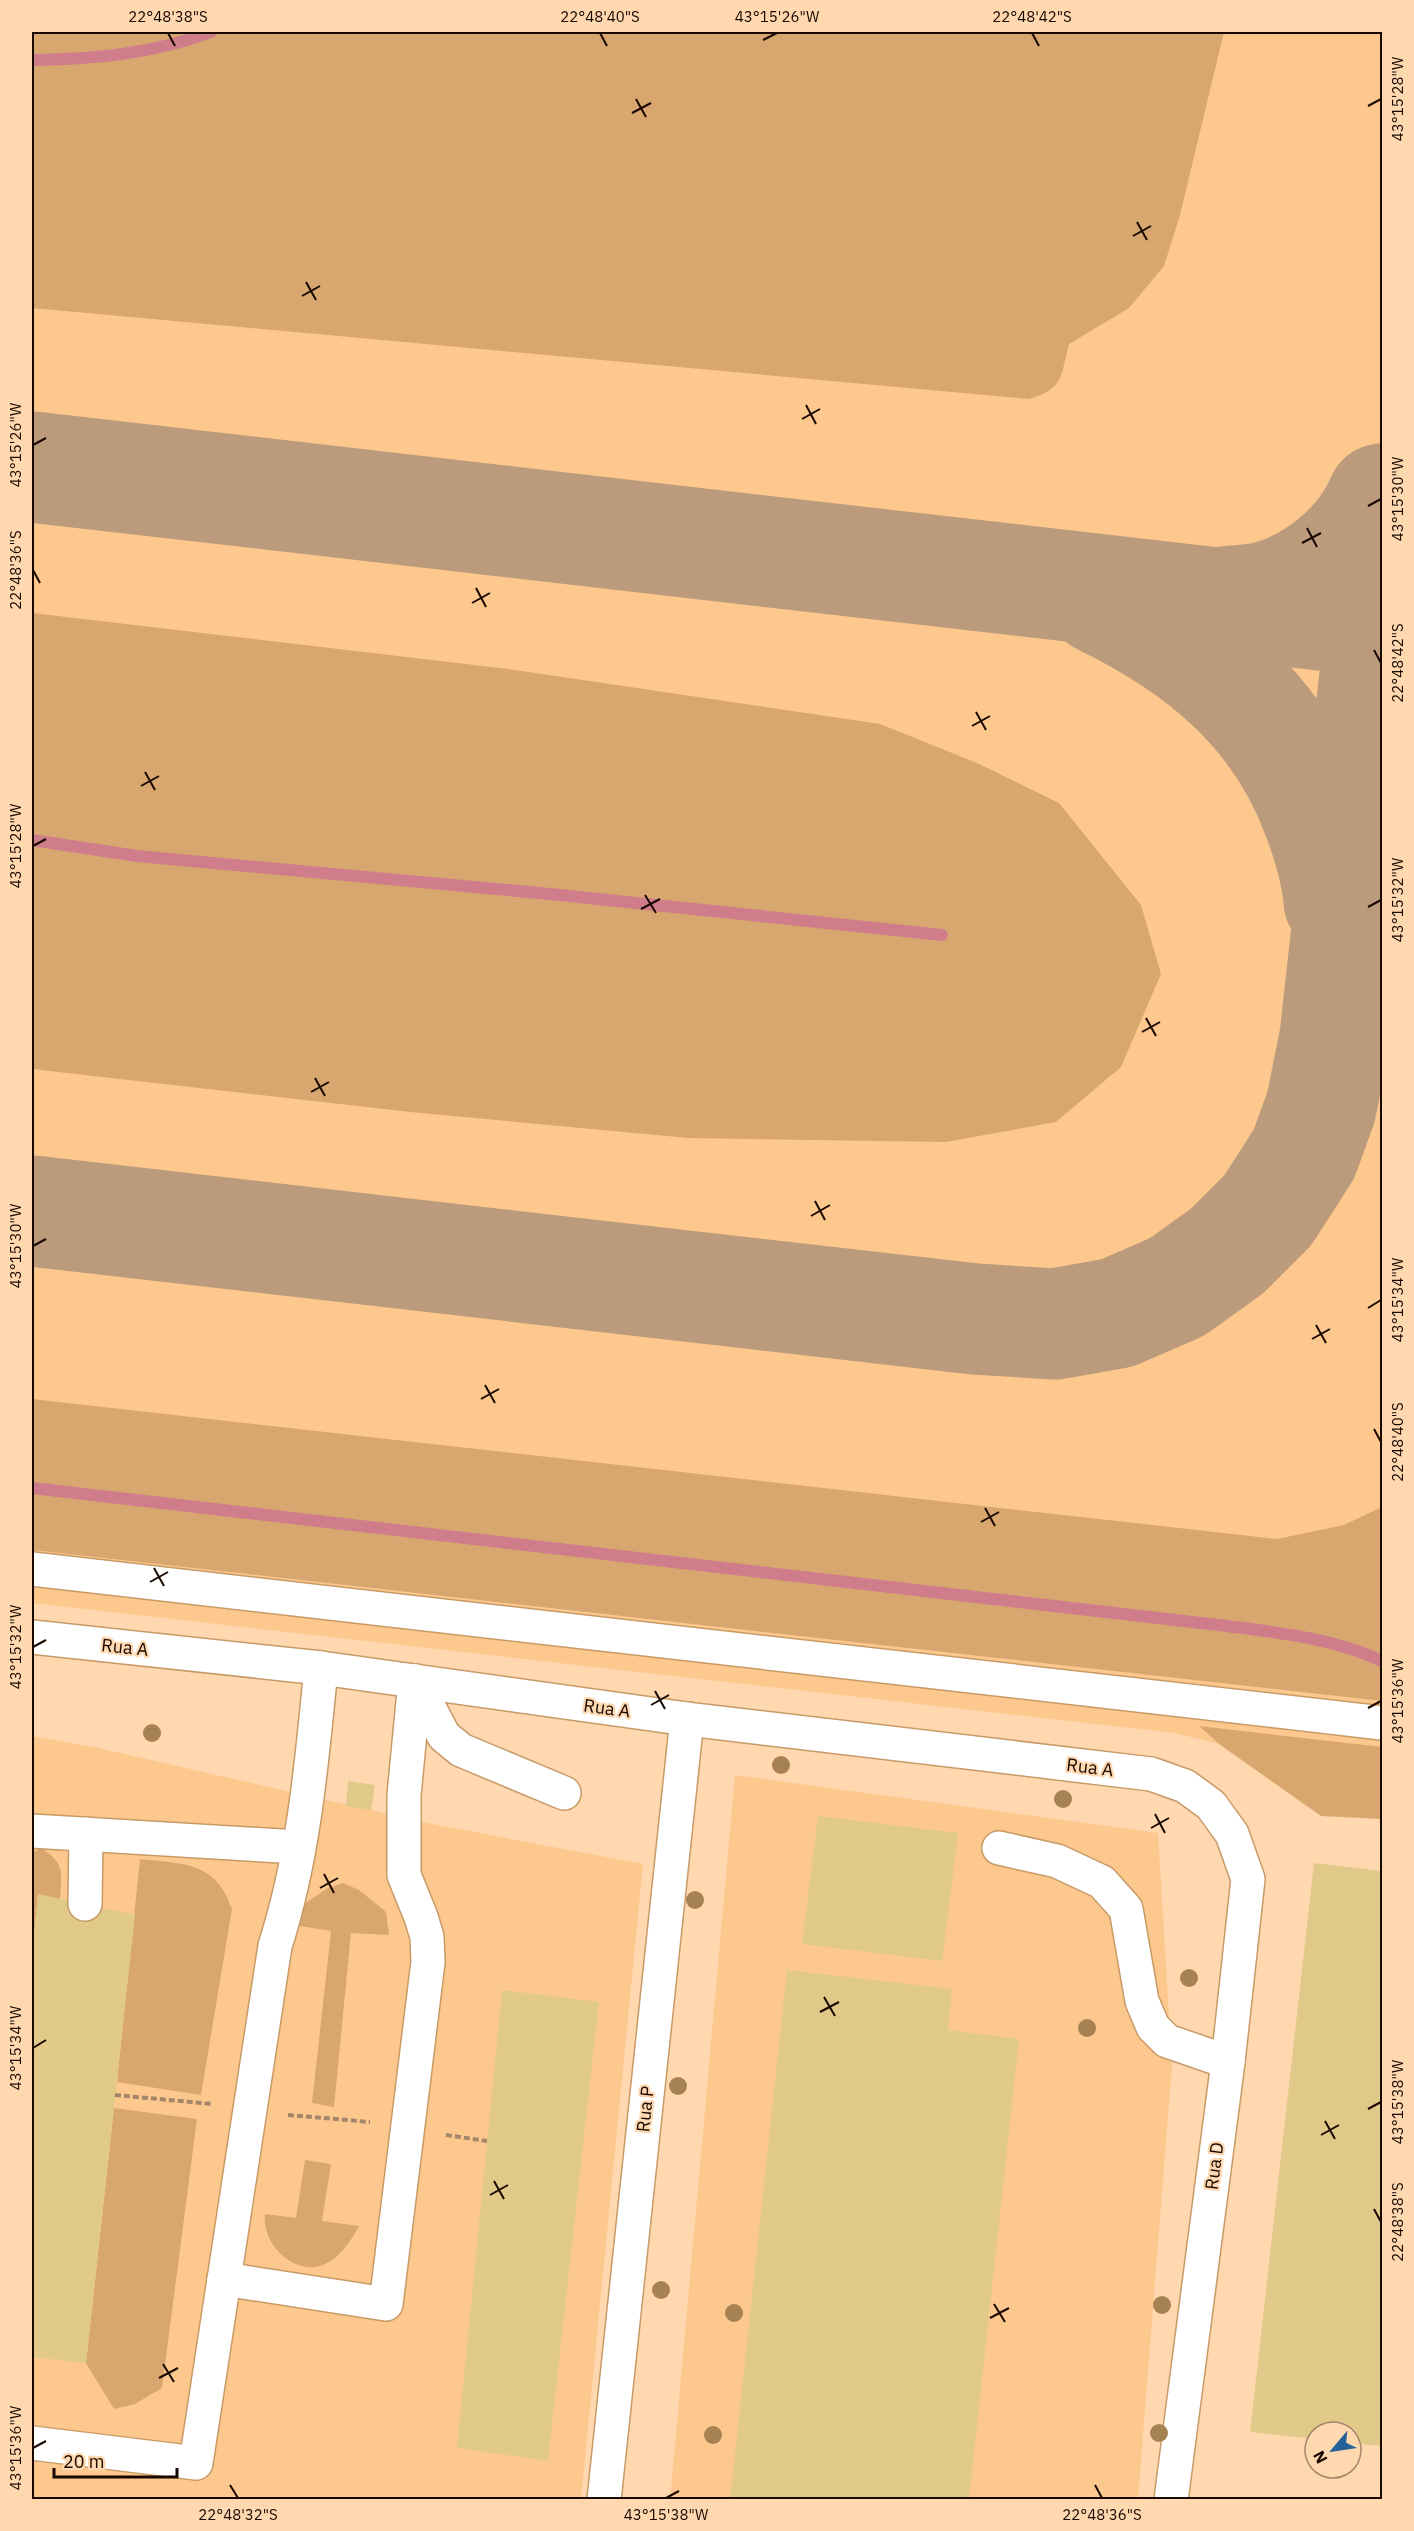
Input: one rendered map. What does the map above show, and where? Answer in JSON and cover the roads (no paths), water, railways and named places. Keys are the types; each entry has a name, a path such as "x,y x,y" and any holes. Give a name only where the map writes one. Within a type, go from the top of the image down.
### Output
{"lane":[{"path":"32,1569 1383,1723"},
{"name":"Rua A","path":"32,1636 321,1668 687,1719 1151,1774 1185,1786 1211,1805 1232,1834"},
{"path":"32,2444 196,2463 275,1946 287,1904 310,1781 321,1668"},
{"path":"415,1681 444,1736 461,1750 564,1793"},
{"path":"224,2279 386,2304 428,1962 427,1937 404,1875 404,1795 415,1681"},
{"name":"Rua P","path":"604,2499 687,1719"},
{"path":"32,1831 298,1847"},
{"path":"85,1904 86,1834"},
{"name":"Rua D","path":"1171,2499 1248,1879 1232,1834"},
{"path":"999,1848 1057,1861 1102,1882 1126,1910 1142,2001 1154,2027 1167,2041 1227,2062"}],"waterway":[{"path":"32,60 123,54 167,46 211,32"},
{"path":"32,840 137,856 550,894 942,935"},
{"path":"32,1488 1227,1626 1326,1642 1382,1661"}]}
